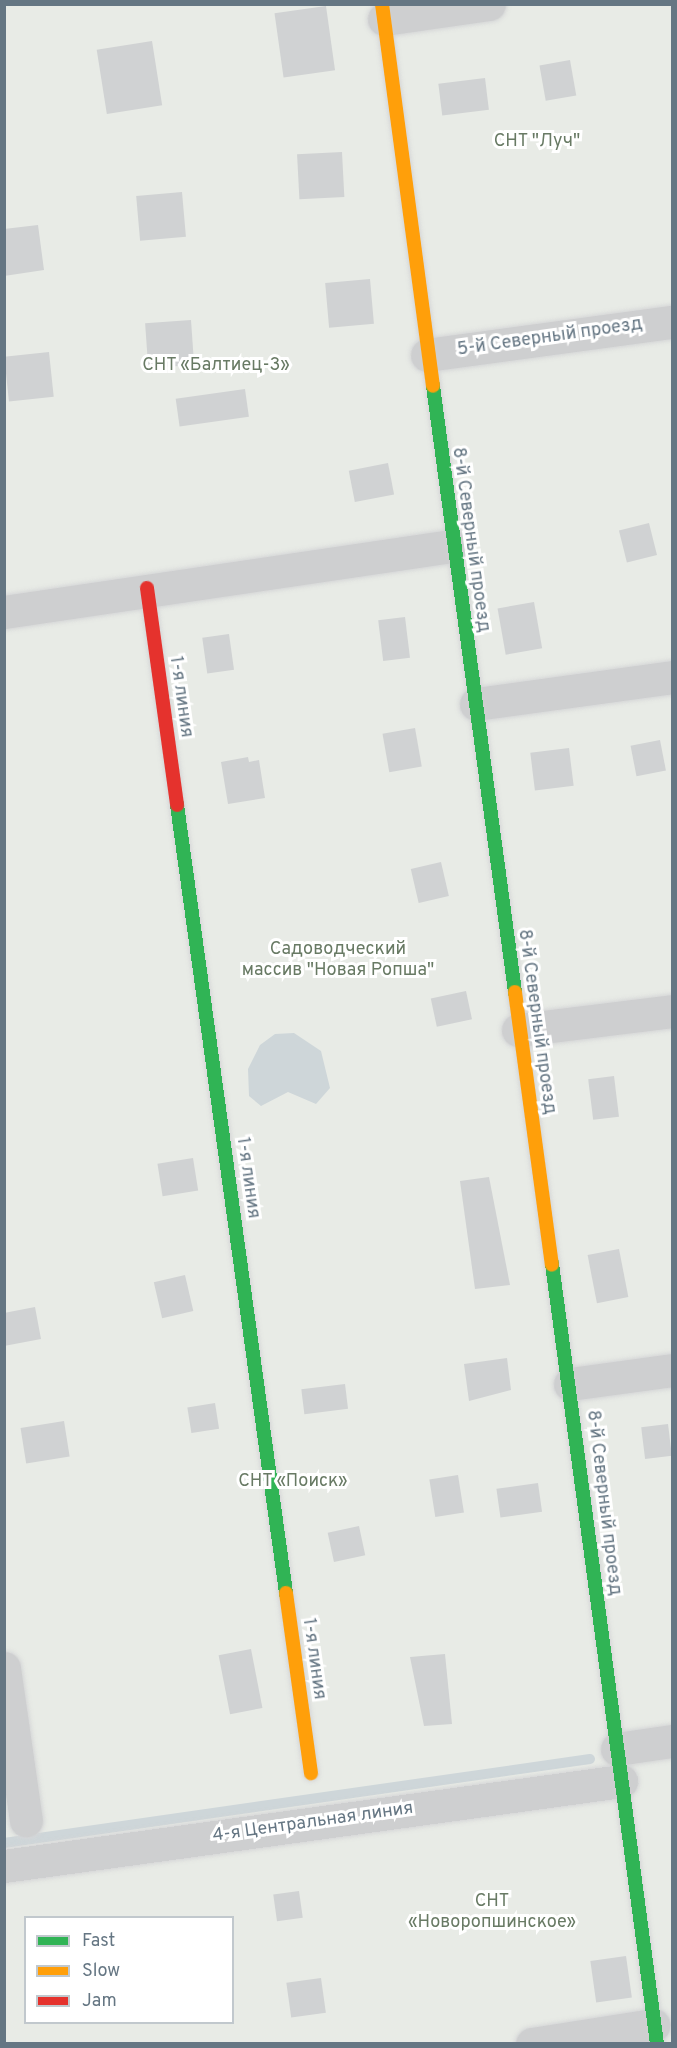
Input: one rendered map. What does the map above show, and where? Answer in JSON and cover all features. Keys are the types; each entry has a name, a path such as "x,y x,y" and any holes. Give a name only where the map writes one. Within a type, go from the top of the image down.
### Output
{"street":[{"path":"383,12 489,4"},
{"name":"8-й Северный проезд","path":"383,12 452,546 476,704 518,1030 570,1384 656,2034"},
{"name":"5-й Северный проезд","path":"427,355 672,322"},
{"path":"4,612 147,588 452,546"},
{"name":"1-я линия","path":"147,588 311,1773"},
{"path":"476,704 672,677"},
{"path":"518,1030 672,1011"},
{"path":"570,1384 672,1370"},
{"path":"4,1668 26,1820"},
{"path":"617,1749 672,1741"},
{"name":"4-я Центральная линия","path":"4,1866 621,1781"},
{"path":"532,2043 656,2034"}],"green space":[{"name":"Садоводческий массив \"Новая Ропша\"","path":"5,5 672,5 672,2043 5,2044"}],"shaded area":[{"path":"294,1033 321,1051 330,1088 316,1104 288,1092 261,1106 249,1096 248,1069 260,1045 275,1034"}],"building":[{"path":"326,6 335,70 284,78 275,13"},
{"path":"152,41 162,105 107,114 97,50"},
{"path":"570,60 576,95 546,101 539,65"},
{"path":"485,78 489,110 442,115 438,84"},
{"path":"342,152 344,197 299,199 297,154"},
{"path":"182,192 186,237 140,241 136,196"},
{"path":"38,225 44,270 4,276 4,229"},
{"path":"370,279 374,324 329,328 325,283"},
{"path":"191,320 194,365 148,368 145,323"},
{"path":"49,352 54,397 9,401 4,357"},
{"path":"245,389 249,417 180,426 176,399"},
{"path":"388,463 394,494 355,502 349,471"},
{"path":"649,523 657,555 627,563 619,530"},
{"path":"534,602 542,648 506,655 498,608"},
{"path":"405,617 410,658 383,661 378,620"},
{"path":"229,634 234,670 207,673 202,638"},
{"path":"415,728 422,766 389,772 383,734"},
{"path":"660,740 666,770 636,776 631,746"},
{"path":"569,748 574,786 535,790 530,753"},
{"path":"248,757 249,762 259,760 265,798 228,804 221,762"},
{"path":"441,862 449,896 419,903 411,869"},
{"path":"466,991 472,1019 437,1027 431,998"},
{"path":"614,1076 619,1117 593,1120 588,1079"},
{"path":"193,1158 198,1191 163,1196 157,1164"},
{"path":"489,1177 510,1285 475,1289 460,1181"},
{"path":"619,1249 628,1297 597,1303 588,1255"},
{"path":"185,1275 193,1311 162,1318 154,1282"},
{"path":"35,1307 41,1339 4,1346 4,1313"},
{"path":"507,1358 511,1390 469,1401 464,1364"},
{"path":"345,1384 348,1409 304,1414 301,1389"},
{"path":"215,1403 219,1429 191,1433 187,1407"},
{"path":"64,1421 70,1457 26,1463 21,1428"},
{"path":"668,1424 672,1456 645,1459 641,1427"},
{"path":"458,1475 464,1513 435,1517 429,1480"},
{"path":"538,1483 542,1512 500,1518 496,1489"},
{"path":"359,1526 365,1555 334,1562 328,1533"},
{"path":"251,1649 262,1708 230,1714 219,1655"},
{"path":"445,1654 452,1724 424,1726 410,1657"},
{"path":"299,1891 303,1918 277,1921 273,1895"},
{"path":"626,1956 632,1998 596,2003 590,1961"},
{"path":"321,1978 326,2013 291,2018 286,1983"}],"waterway":[{"path":"4,1843 590,1759"}],"traffic: fast":[{"path":"433,386 515,992"},
{"path":"177,805 286,1593"},
{"path":"552,1264 657,2044"}],"traffic: slow":[{"path":"382,4 433,386"},
{"path":"515,992 552,1264"},
{"path":"286,1593 311,1773"}],"traffic: jam":[{"path":"147,588 177,805"}],"park label":[{"name":"СНТ \"Луч\"","path":"537,142"},
{"name":"СНТ «Балтиец-3»","path":"216,366"},
{"name":"СНТ «Поиск»","path":"293,1482"},
{"name":"СНТ «Новоропшинское»","path":"492,1913"}]}
